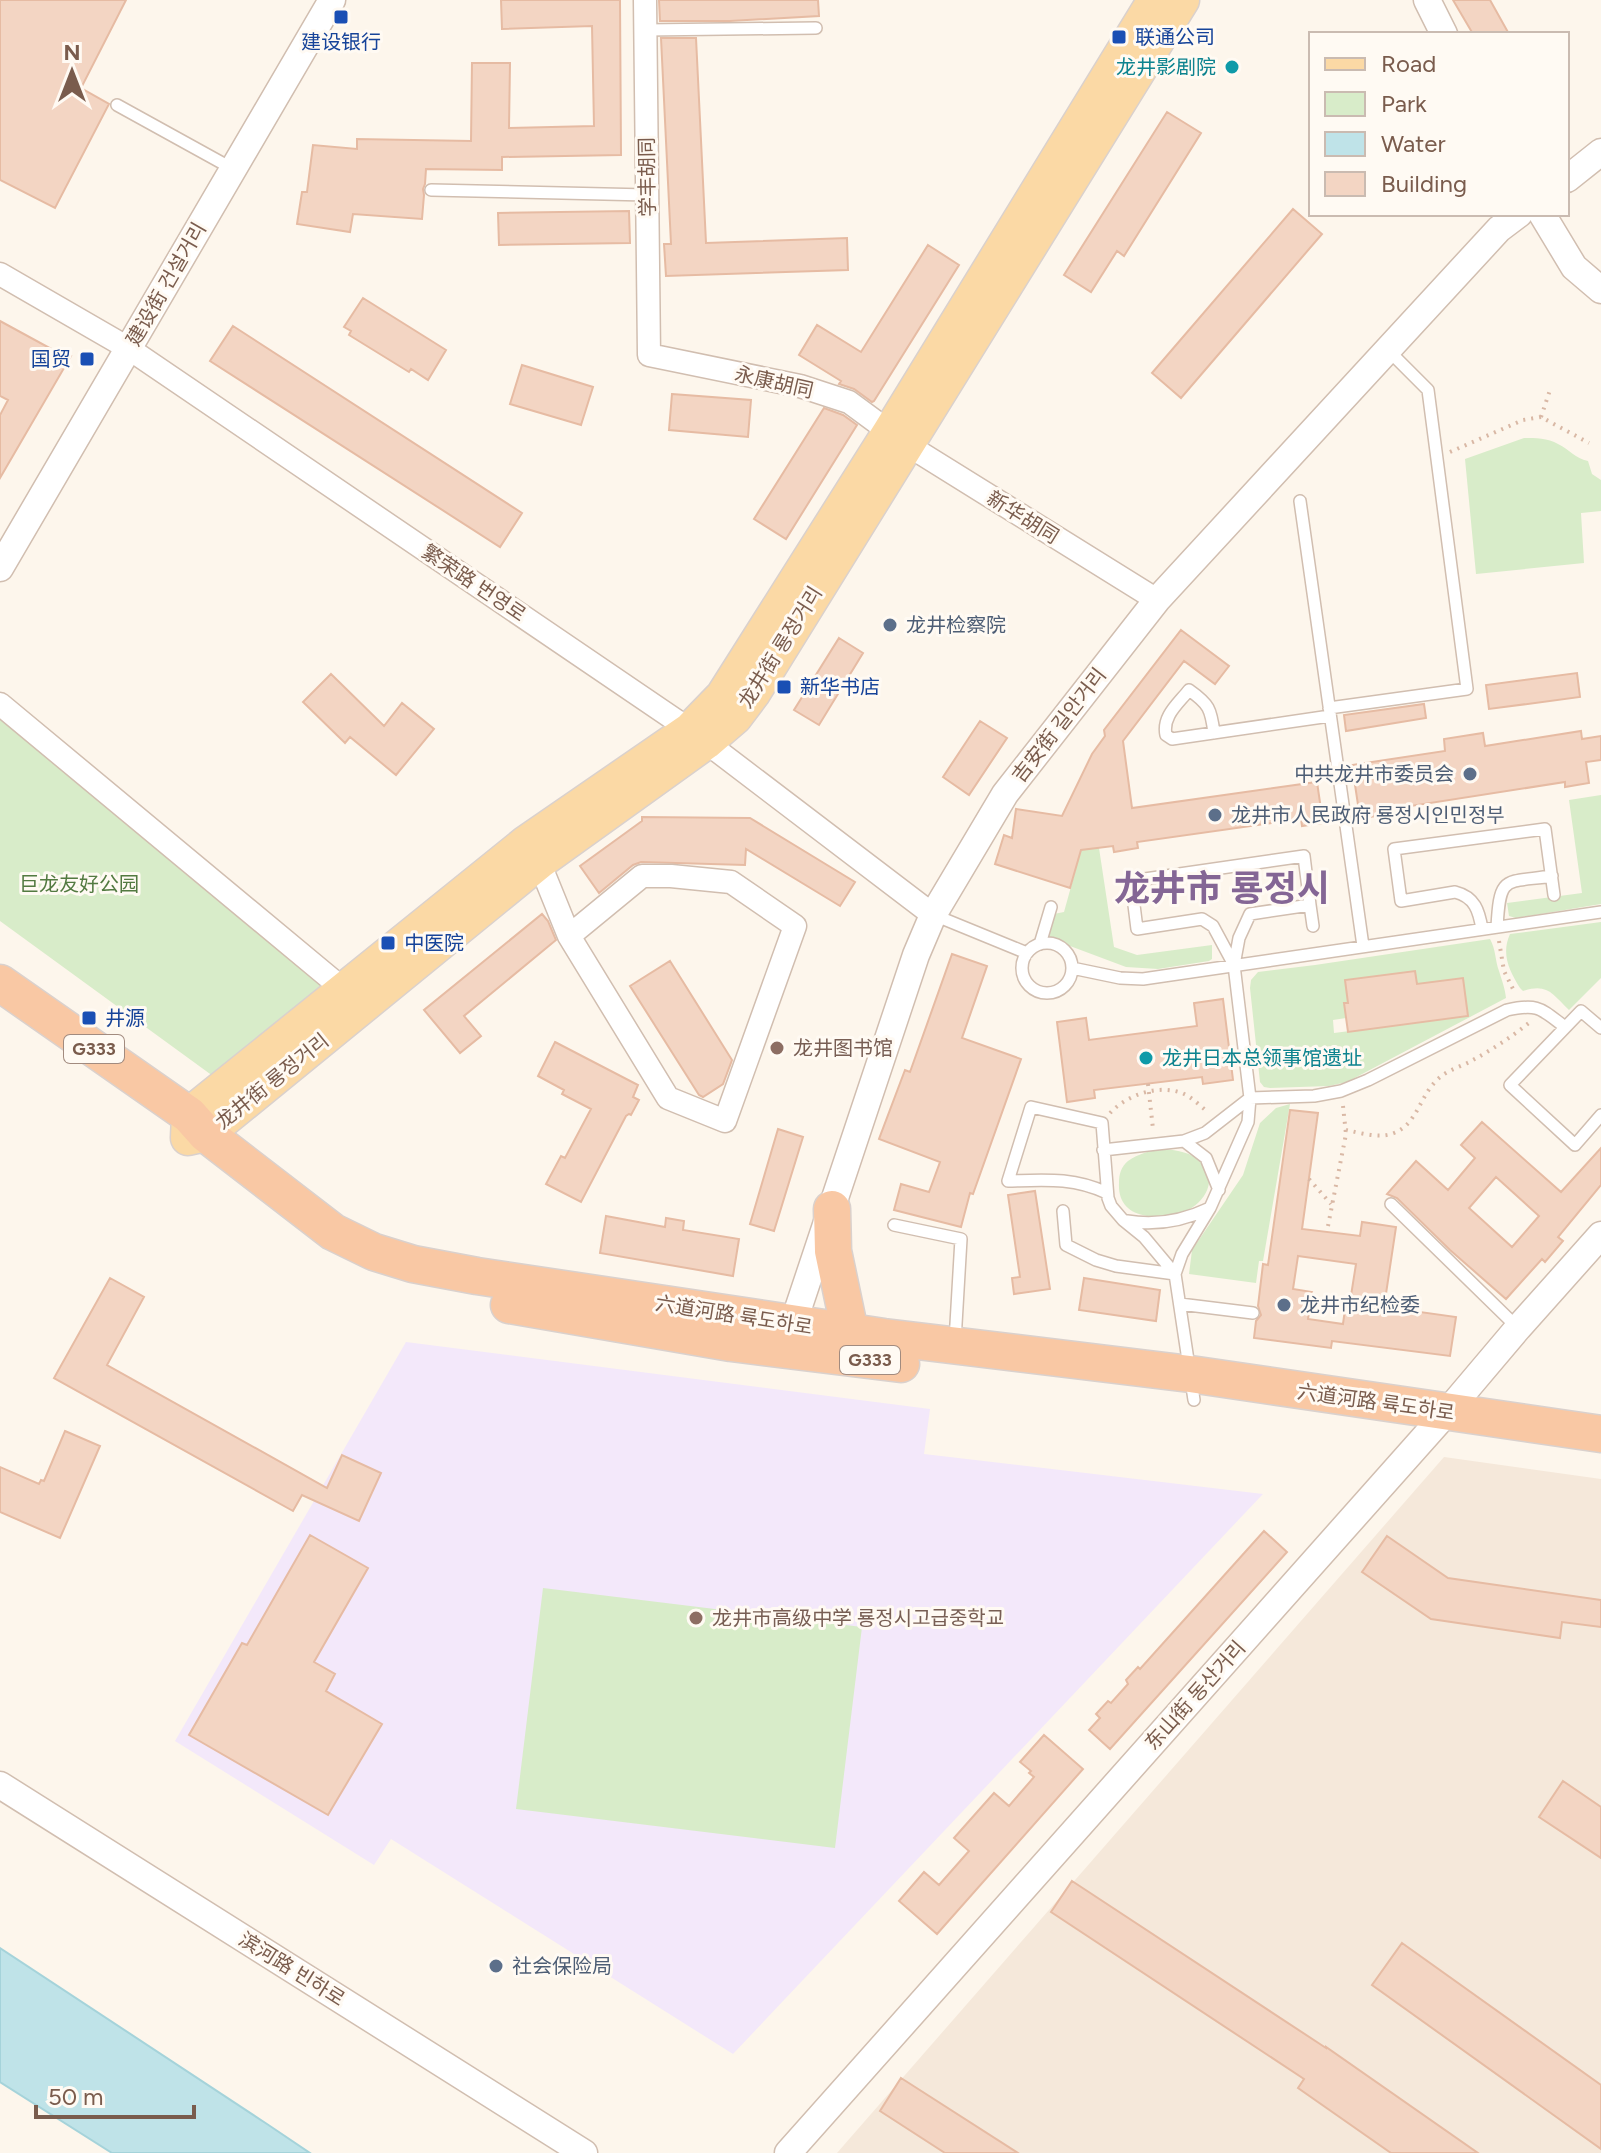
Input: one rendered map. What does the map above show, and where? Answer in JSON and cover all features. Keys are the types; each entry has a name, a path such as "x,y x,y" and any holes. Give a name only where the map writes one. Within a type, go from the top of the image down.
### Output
{"highway":[{"name":"六道河路 륙도하로","path":"0,983 194,1129 316,1246 350,1265 390,1281 482,1301 731,1343 850,1332 955,1346 1192,1387"},
{"name":"六道河路 륙도하로","path":"0,1006 142,1103 194,1129"},
{"path":"832,1209 833,1251 850,1332"},
{"name":"六道河路 륙도하로","path":"789,1337 1439,1421 1601,1434"},
{"name":"六道河路 륙도하로","path":"1439,1421 1601,1453"}],"main road":[{"name":"龙井街 룡정거리","path":"194,1129 343,989 698,736 898,438 1160,5"},
{"name":"龙井街 룡정거리","path":"194,1129 533,852"}],"street":[{"name":"建设街 건설거리","path":"0,568 332,0"},
{"name":"学丰胡同","path":"645,0 649,355"},
{"path":"1427,0 1443,32"},
{"path":"1569,177 1601,152"},
{"name":"吉安街 길안거리","path":"789,1337 916,955 933,915 1005,794 1157,600 1499,229 1516,216"},
{"path":"1543,216 1574,267 1601,290"},
{"name":"繁荣路 번영로","path":"0,274 128,348 698,736 933,915"},
{"name":"永康胡同","path":"649,355 800,386 837,398 849,402 898,438"},
{"name":"新华胡同","path":"898,438 1157,600"},
{"path":"0,704 343,989"},
{"path":"533,852 569,936 668,1098 725,1121 795,926 731,882 642,876 569,936"},
{"name":"东山街 동산거리","path":"788,2153 1601,1235"},
{"name":"滨河路 빈하로","path":"0,1785 584,2153"}],"lane":[{"path":"646,30 816,28"},
{"path":"117,105 233,169"},
{"path":"431,190 647,195"},
{"path":"1214,733 1209,708 1189,690 1164,724 1166,735 1172,739 1214,733 1467,689 1428,390 1387,350"},
{"path":"1300,501 1363,946"},
{"path":"1482,929 1480,912 1463,894 1455,892 1401,901 1394,849 1545,829 1554,895"},
{"path":"1234,965 1213,926 1202,919 1137,929 1131,881 1304,856 1313,926"},
{"path":"1497,927 1498,898 1505,885 1552,876"},
{"path":"1192,1387 1175,1274 1182,1254 1219,1190 1248,1122 1250,1098 1234,965 1239,938 1250,914 1310,905"},
{"path":"1040,944 1051,907"},
{"path":"1072,968 1120,978 1143,979 1601,912"},
{"path":"933,915 1027,953"},
{"path":"1049,942 1069,955 1072,968 1069,979 1058,990 1042,992 1034,989 1024,977 1022,969 1027,953 1040,944 1049,942"},
{"path":"1103,1150 1184,1141 1205,1133 1250,1098 1314,1096 1341,1091 1507,1010 1522,1007 1542,1009 1565,1027"},
{"path":"1601,1028 1581,1011 1510,1085 1575,1145 1601,1115"},
{"path":"1107,1193 1077,1182 1008,1181 1031,1107 1102,1123 1107,1193 1111,1206 1150,1243 1175,1274"},
{"path":"1184,1141 1206,1158 1219,1190"},
{"path":"1391,1204 1518,1328"},
{"path":"1123,1220 1148,1224 1179,1221 1210,1208"},
{"path":"1063,1211 1066,1245 1116,1266 1175,1274"},
{"path":"894,1225 961,1239 955,1346"},
{"path":"1180,1304 1253,1313"}],"path":[{"path":"1541,417 1551,387"},
{"path":"1437,458 1523,420 1541,417 1589,443"},
{"path":"1497,927 1504,971 1522,1007"},
{"path":"1346,1130 1378,1136 1390,1135 1406,1127 1436,1080 1516,1033 1542,1009"},
{"path":"1148,1084 1151,1110"},
{"path":"1102,1123 1123,1101 1139,1093 1169,1090 1189,1097 1219,1121"},
{"path":"1328,1226 1346,1130 1341,1091"},
{"path":"1309,1179 1332,1205"}],"shaded area":[{"name":"龙井市高级中学 룡정시고급중학교","path":"406,1342 930,1409 924,1454 1263,1494 733,2054 391,1839 374,1865 175,1741"},
{"path":"1444,1457 1601,1479 1601,2153 837,2153"}],"green space":[{"path":"1524,438 1546,439 1558,444 1588,461 1592,474 1601,480 1601,511 1581,513 1584,563 1476,574 1465,459"},
{"name":"巨龙友好公园","path":"0,719 328,990 228,1087 0,921"},
{"path":"1601,795 1601,904 1516,918 1509,916 1507,903 1582,893 1569,800"},
{"path":"1082,847 1099,848 1114,947 1137,955 1212,945 1212,959 1158,969 1126,967 1046,937 1054,914 1064,912"},
{"path":"1601,922 1601,978 1569,1010 1544,989 1523,991 1520,988 1508,962 1506,948 1510,934"},
{"path":"1490,939 1506,998 1347,1082 1329,1086 1264,1087 1260,1082 1251,980 1258,972","holes":["1415,971 1417,984 1463,978 1468,1016 1334,1033 1333,1020 1346,1018 1344,1004 1348,1003 1345,981"]},
{"path":"1290,1104 1263,1261 1259,1261 1256,1283 1189,1274 1192,1250 1243,1175 1260,1123 1276,1108"},
{"path":"1163,1149 1187,1153 1202,1163 1209,1175 1208,1188 1200,1200 1187,1210 1169,1216 1147,1216 1134,1212 1120,1196 1121,1171 1136,1156"},
{"path":"543,1588 862,1627 835,1848 516,1809"}],"water":[{"path":"0,1948 310,2153 112,2153 0,2082"}],"building":[{"path":"0,0 126,0 81,88 109,104 55,208 0,180"},
{"path":"501,0 620,0 621,155 502,157 502,170 426,169 422,219 353,214 350,232 297,224 302,192 307,192 313,145 357,149 357,139 471,141 472,63 510,63 509,128 594,126 592,26 502,29"},
{"path":"659,0 818,0 819,16 660,21"},
{"path":"1453,0 1490,0 1508,32 1472,32"},
{"path":"661,38 696,38 706,243 847,238 848,270 666,276 664,244 671,244"},
{"path":"1167,112 1201,133 1124,256 1117,251 1091,292 1064,275"},
{"path":"1293,209 1322,234 1181,398 1152,373"},
{"path":"629,211 630,243 499,245 498,213"},
{"path":"928,245 959,265 874,401 839,384 841,381 799,355 817,325 861,352"},
{"path":"363,298 446,350 428,380 411,369 409,372 349,335 351,331 344,327"},
{"path":"0,321 55,351 57,349 71,356 0,478 0,415 8,400 0,396"},
{"path":"233,326 522,513 500,547 210,361"},
{"path":"522,365 593,387 581,425 510,404"},
{"path":"672,394 751,400 748,437 669,430"},
{"path":"824,408 843,415 857,425 786,539 754,519"},
{"path":"1181,630 1229,666 1215,684 1184,661 1123,741 1132,808 1317,782 1323,823 1302,826 1301,819 1137,842 1138,848 1114,852 1113,846 1081,850 1070,888 995,864 1004,835 1012,838 1016,809 1062,816 1092,754 1105,736 1104,730"},
{"path":"839,638 863,653 819,725 794,710"},
{"path":"1577,673 1580,697 1489,709 1486,685"},
{"path":"331,674 384,726 402,703 434,729 396,775 350,737 345,743 303,702"},
{"path":"1424,704 1426,718 1346,731 1344,715"},
{"path":"980,721 1007,738 969,795 943,777"},
{"name":"中共龙井市委员会","path":"1581,731 1582,739 1601,736 1601,760 1586,762 1589,783 1565,787 1565,782 1385,810 1385,815 1360,818 1352,765 1445,751 1444,739 1483,733 1485,746"},
{"path":"642,817 750,818 855,882 840,906 746,849 745,865 641,862 599,893 580,866 642,821"},
{"path":"542,914 556,940 464,1016 481,1036 460,1053 424,1010"},
{"path":"952,954 987,966 962,1038 1021,1059 973,1194 970,1193 961,1227 894,1210 901,1184 929,1192 940,1162 879,1139 905,1070 910,1072"},
{"path":"670,961 732,1060 723,1084 703,1097 630,986"},
{"path":"1415,971 1417,984 1463,978 1468,1016 1348,1032 1345,980"},
{"name":"龙井日本总领事馆遗址","path":"1223,999 1233,1080 1203,1084 1202,1077 1094,1090 1095,1098 1067,1102 1057,1022 1086,1018 1089,1040 1197,1026 1194,1003"},
{"path":"555,1042 638,1085 633,1097 639,1100 631,1115 626,1116 581,1202 546,1184 561,1156 565,1158 591,1109 562,1094 564,1090 538,1076"},
{"path":"1290,1110 1318,1113 1302,1229 1360,1236 1362,1222 1396,1227 1384,1307 1456,1317 1450,1356 1332,1341 1331,1348 1254,1338 1256,1321 1261,1315 1258,1306 1263,1264 1268,1265","holes":["1298,1256 1356,1264 1343,1324 1308,1319 1312,1292 1293,1289"]},
{"path":"1482,1122 1561,1192 1601,1148 1601,1185 1558,1237 1563,1241 1506,1299 1397,1198 1387,1194 1416,1161 1448,1190 1475,1158 1461,1145","holes":["1496,1177 1539,1216 1512,1247 1469,1208"]},
{"path":"778,1129 803,1137 774,1231 750,1224"},
{"path":"1035,1191 1050,1289 1014,1294 1012,1278 1020,1277 1008,1195"},
{"path":"606,1216 665,1227 666,1218 684,1221 683,1230 739,1239 733,1276 600,1253"},
{"path":"110,1278 144,1297 107,1365 327,1488 342,1455 381,1473 359,1521 302,1495 293,1511 54,1378"},
{"path":"1084,1278 1160,1290 1156,1321 1079,1310"},
{"path":"65,1431 100,1446 60,1538 0,1512 0,1467 39,1484 41,1480 44,1481"},
{"path":"1264,1531 1287,1552 1110,1749 1089,1730 1100,1718 1096,1714 1108,1701 1111,1703 1128,1684 1126,1680 1138,1667 1140,1669"},
{"path":"310,1535 368,1568 314,1662 335,1674 326,1691 382,1724 328,1815 189,1735 242,1643 247,1645"},
{"path":"1387,1536 1448,1578 1601,1600 1601,1627 1562,1622 1560,1638 1431,1619 1362,1572"},
{"path":"1044,1735 1083,1769 937,1934 899,1901 924,1872 939,1885 969,1851 954,1838 994,1793 1009,1806 1034,1777 1020,1762"},
{"path":"1563,1781 1601,1807 1601,1858 1539,1817"},
{"path":"1072,1881 1326,2047 1478,2153 1391,2153 1298,2088 1304,2079 1051,1912"},
{"path":"1402,1943 1601,2085 1601,2149 1372,1985"},
{"path":"901,2078 1018,2153 945,2153 880,2111"}],"place":[{"name":"建设银行","path":"341,17"},
{"name":"联通公司","path":"1119,37"},
{"name":"龙井影剧院","path":"1232,67"},
{"name":"国贸","path":"87,359"},
{"name":"龙井检察院","path":"890,625"},
{"name":"新华书店","path":"784,687"},
{"name":"中共龙井市委员会","path":"1470,774"},
{"name":"龙井市人民政府 룡정시인민정부","path":"1215,815"},
{"name":"中医院","path":"388,943"},
{"name":"井源","path":"89,1018"},
{"name":"龙井图书馆","path":"777,1048"},
{"name":"龙井日本总领事馆遗址","path":"1146,1058"},
{"name":"龙井市纪检委","path":"1284,1305"},
{"name":"龙井市高级中学 룡정시고급중학교","path":"696,1618"},
{"name":"社会保险局","path":"496,1966"}],"district":[{"name":"龙井市 룡정시","path":"1222,888"}]}
